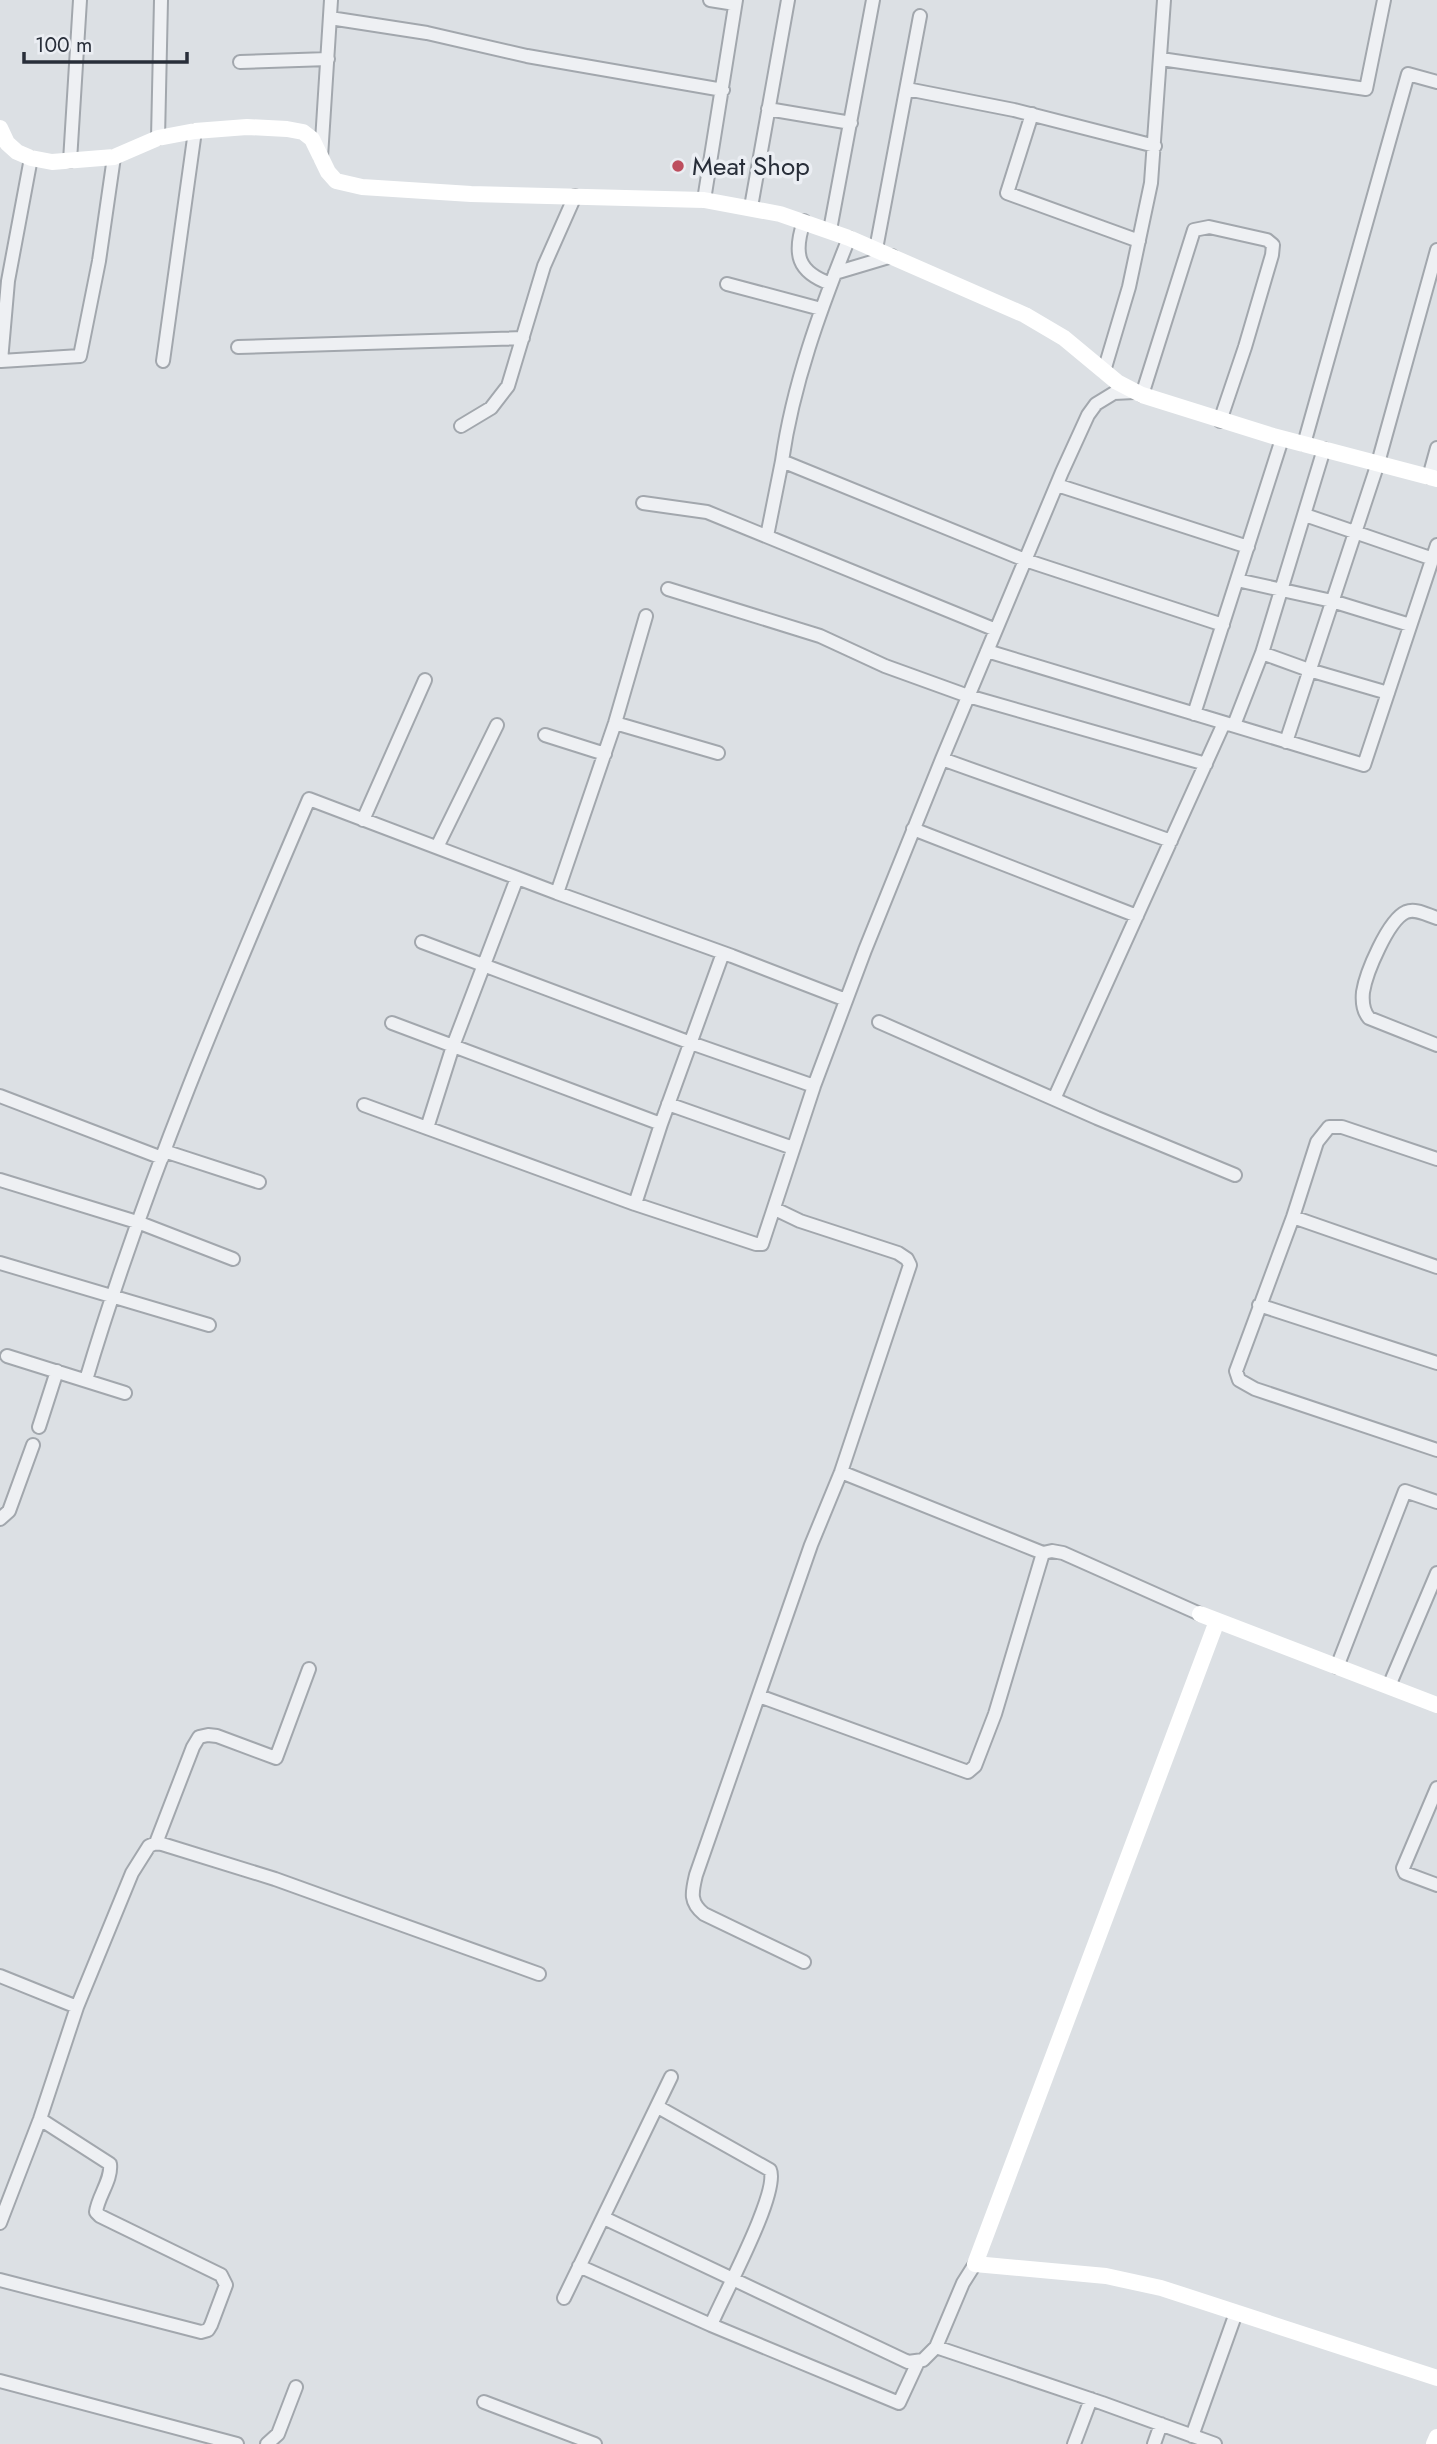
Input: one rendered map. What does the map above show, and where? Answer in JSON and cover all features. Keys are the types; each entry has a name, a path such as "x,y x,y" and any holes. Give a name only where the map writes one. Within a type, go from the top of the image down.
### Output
{"street":[{"path":"70,161 80,0"},
{"path":"159,138 160,0"},
{"path":"321,157 331,0"},
{"path":"704,200 735,2 710,0"},
{"path":"751,207 788,0"},
{"path":"830,230 873,0"},
{"path":"1104,370 1124,306 1151,183 1164,0"},
{"path":"1161,58 1366,89 1384,0"},
{"path":"876,249 920,16"},
{"path":"330,18 427,33 527,56 723,90"},
{"path":"240,62 328,59"},
{"path":"1304,444 1408,75 1437,82"},
{"path":"907,89 1032,114 1155,146"},
{"path":"768,109 850,123"},
{"path":"1032,114 1007,194 1139,241"},
{"path":"0,128 12,148 31,158 52,162 114,157 159,138 195,131 247,127 298,130 312,139 328,172 336,181 362,187 471,194 704,200 751,207 830,230 1025,314 1064,338 1138,394 1282,439 1433,478 1437,448"},
{"path":"163,361 195,131"},
{"path":"31,158 8,281 1,361 80,355 99,261 114,157"},
{"path":"461,426 484,414 505,392 544,266 575,196"},
{"path":"804,221 798,242 802,264 812,276 833,279 892,256"},
{"path":"1138,394 1194,230 1209,227 1267,240 1273,243 1272,254 1220,421"},
{"path":"767,536 798,383 821,309 849,238"},
{"path":"1286,742 1378,463 1437,250"},
{"path":"727,284 821,309"},
{"path":"238,347 523,338"},
{"path":"364,1105 635,1204 762,1244 814,1086 846,1000 913,829 1056,485 1092,408 1110,394 1138,394"},
{"path":"1194,714 1282,439"},
{"path":"1054,1099 1206,764 1229,724 1262,653 1324,449"},
{"path":"782,461 1026,560 1223,625"},
{"path":"1056,485 1248,547"},
{"path":"643,503 707,512 996,630"},
{"path":"1305,515 1433,559"},
{"path":"987,651 1364,765 1437,545"},
{"path":"1237,580 1332,601 1410,625"},
{"path":"667,589 820,636 885,666 968,696 1206,764"},
{"path":"557,893 615,723 646,616"},
{"path":"1262,653 1388,693"},
{"path":"363,820 425,680"},
{"path":"615,723 718,753"},
{"path":"437,847 497,725"},
{"path":"545,735 605,754"},
{"path":"942,758 1171,841"},
{"path":"86,1380 111,1296 163,1155 309,799 846,1000"},
{"path":"913,829 1137,916"},
{"path":"426,1128 453,1046 517,878"},
{"path":"1437,918 1412,911 1393,923 1378,950 1363,993 1363,1005 1369,1018 1437,1045"},
{"path":"422,942 691,1044 814,1086"},
{"path":"635,1204 723,953"},
{"path":"879,1022 1235,1175"},
{"path":"392,1023 661,1124"},
{"path":"0,1096 163,1155 259,1182"},
{"path":"668,1104 793,1148"},
{"path":"1437,1159 1342,1127 1329,1127 1317,1142 1293,1217 1236,1371 1239,1380 1255,1389 1437,1450"},
{"path":"0,1180 139,1223 233,1259"},
{"path":"775,1209 898,1253 907,1259 910,1265 841,1472 811,1545 696,1874 691,1896 697,1909 704,1914 804,1962"},
{"path":"1293,1217 1437,1267"},
{"path":"0,1263 209,1325"},
{"path":"1259,1305 1437,1363"},
{"path":"7,1356 125,1393"},
{"path":"39,1427 57,1371"},
{"path":"0,1519 9,1511 33,1445"},
{"path":"841,1472 1043,1553 1063,1553 1200,1614 1437,1705"},
{"path":"1337,1667 1405,1490 1437,1502"},
{"path":"759,1696 968,1772 975,1766 995,1714 1043,1553"},
{"path":"1389,1686 1437,1573"},
{"path":"604,2218 908,2362 918,2362 929,2356 936,2347 963,2283 975,2264 1217,1620"},
{"path":"156,1843 199,1737 218,1736 276,1758 310,1668"},
{"path":"1437,1788 1403,1868 1405,1873 1437,1885"},
{"path":"0,2223 40,2119 77,2007 135,1866 149,1846 156,1843 275,1879 538,1974"},
{"path":"0,1976 77,2007"},
{"path":"564,2298 671,2077"},
{"path":"658,2107 772,2174 772,2185 754,2233 711,2325"},
{"path":"0,2280 201,2332 208,2330 211,2325 226,2285 221,2275 100,2216 96,2212 97,2203 111,2171 110,2164 40,2119"},
{"path":"975,2264 1106,2276 1161,2288 1437,2378"},
{"path":"579,2266 711,2325 899,2403 918,2362"},
{"path":"1192,2435 1236,2313"},
{"path":"936,2347 1215,2444"},
{"path":"0,2381 237,2444"},
{"path":"267,2444 278,2434 296,2387"},
{"path":"1074,2444 1091,2399"},
{"path":"484,2402 595,2444"},
{"path":"1154,2444 1161,2424"},
{"path":"1434,2444 1437,2437"}],"place":[{"name":"Meat Shop","path":"678,166"}]}
